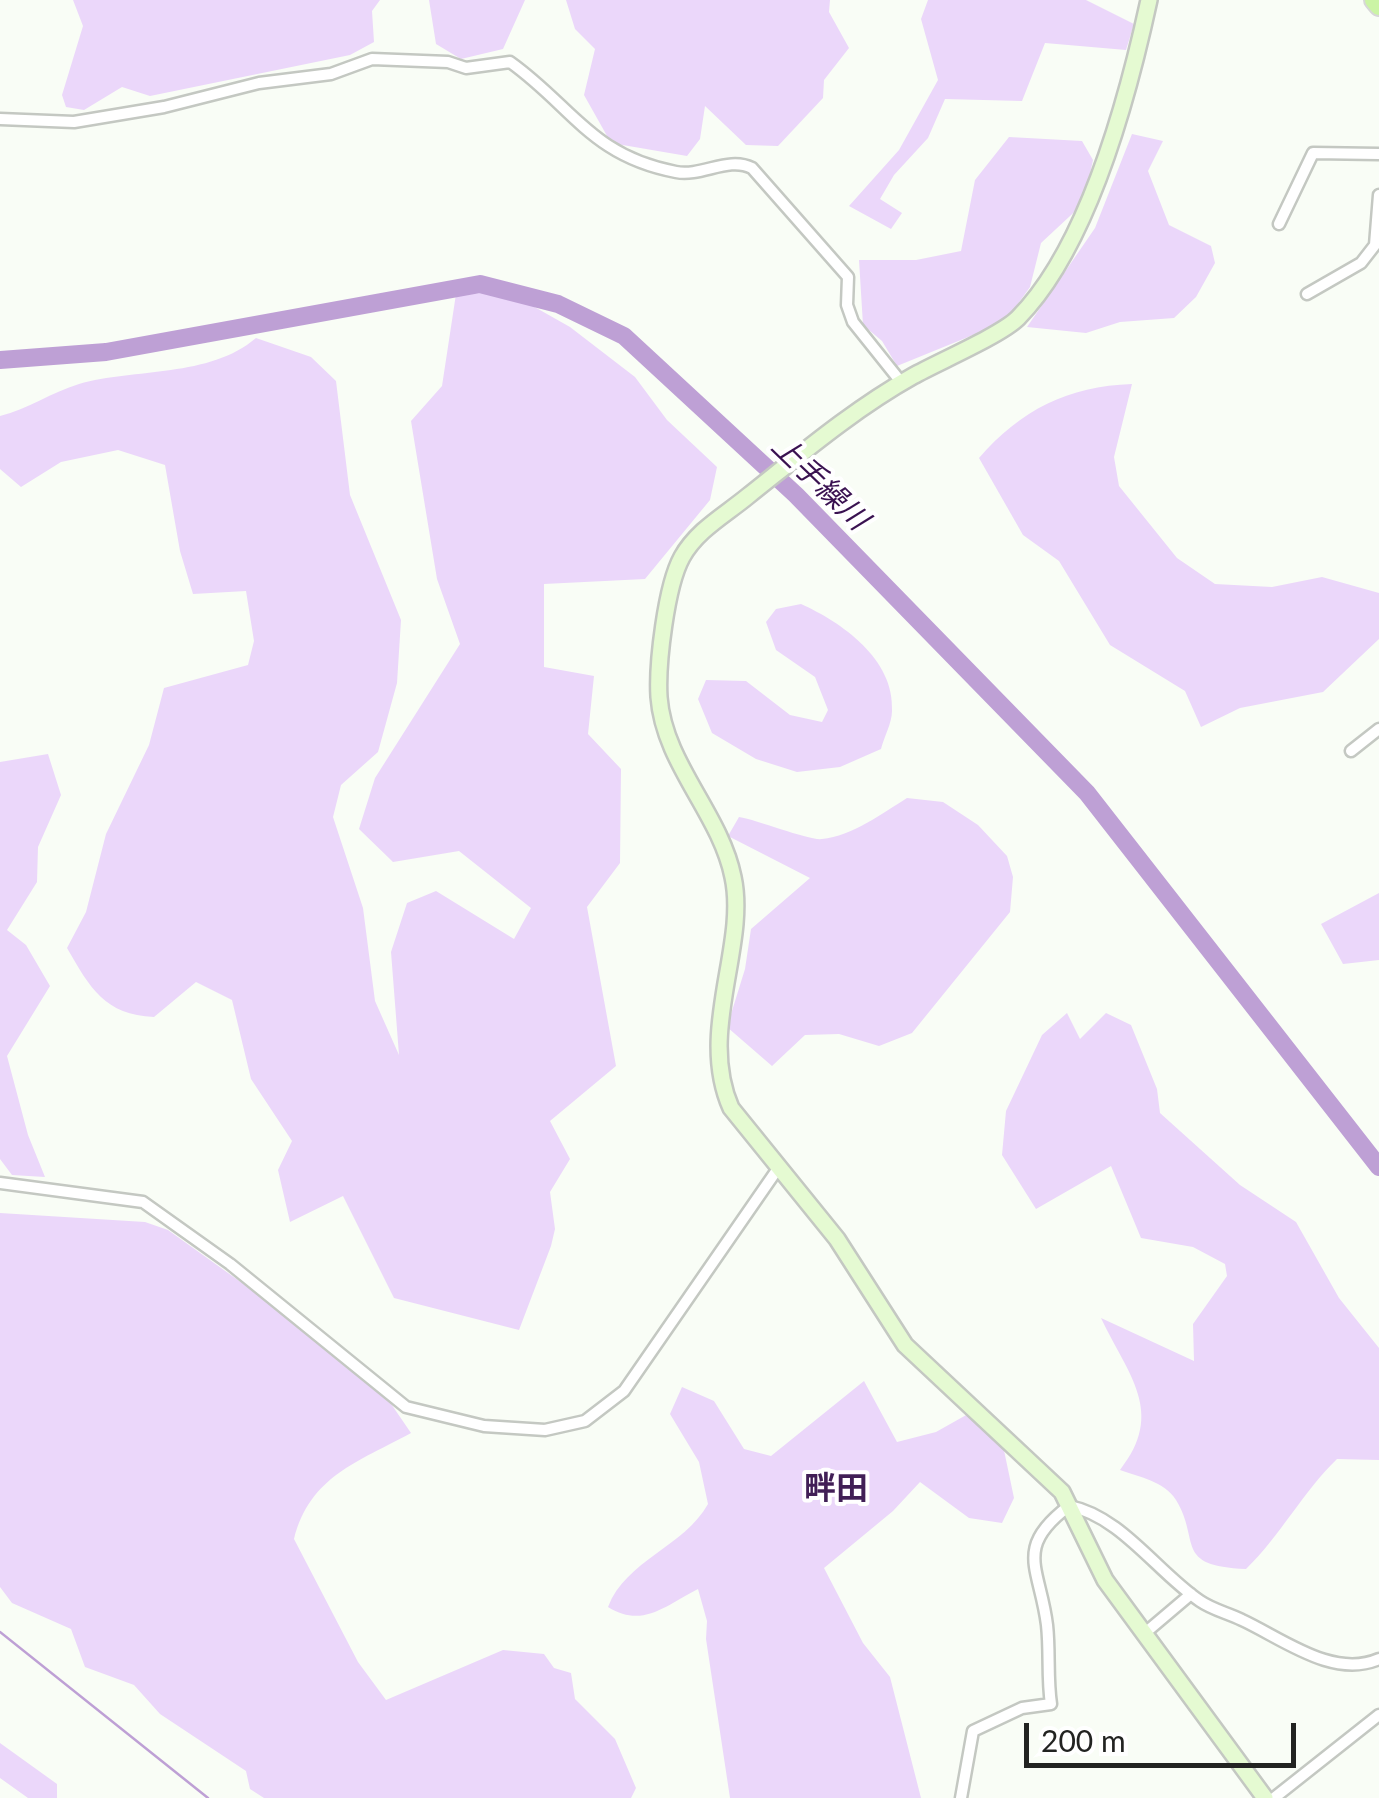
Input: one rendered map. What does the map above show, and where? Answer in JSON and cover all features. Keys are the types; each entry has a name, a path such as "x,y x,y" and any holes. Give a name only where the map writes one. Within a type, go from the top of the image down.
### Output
{"main road":[{"path":"1374,0 1379,6"}],"street":[{"path":"1149,0 1115,133 1066,248 1043,288 1016,321 902,382 781,469 696,538 680,560 668,608 658,694 668,740 716,826 736,896 720,1013 727,1098 837,1239 905,1346 1050,1480 1069,1506 1105,1580 1265,1798"},
{"path":"0,120 74,122 164,107 259,83 331,74 372,59 448,62 466,68 510,62 604,146 678,173 741,162 752,168 848,278 847,305 853,322 902,382"},
{"path":"1279,224 1313,153 1379,154"},
{"path":"1307,294 1360,263 1374,244 1379,196"},
{"path":"1351,751 1379,728"},
{"path":"0,1184 143,1202 230,1264 406,1407 484,1426 545,1430 585,1421 624,1391 779,1168"},
{"path":"1069,1506 1087,1510 1118,1531 1191,1594 1325,1659 1364,1666 1379,1659"},
{"path":"961,1798 973,1731 1022,1708 1051,1704 1047,1626 1032,1557 1040,1532 1069,1506"},
{"path":"1145,1633 1191,1594"},
{"path":"1274,1798 1379,1714"}],"shaded area":[{"path":"73,0 380,0 372,11 374,42 350,55 150,96 122,87 84,110 66,107 62,95 83,26"},
{"path":"429,0 525,0 503,49 461,59 436,44"},
{"path":"566,0 830,0 829,12 849,48 824,80 823,98 778,146 746,145 705,106 700,139 687,156 611,143 584,95 595,49 575,29"},
{"path":"928,0 1086,0 1134,24 1126,50 1045,43 1022,101 945,99 928,138 894,175 880,199 902,213 891,229 849,206 899,150 938,80 921,19"},
{"path":"1132,134 1163,141 1148,171 1169,225 1211,246 1215,263 1196,297 1174,318 1120,322 1086,333 1027,327 1095,228"},
{"path":"1009,137 1082,141 1093,160 1084,203 1041,243 1030,287 1005,322 897,366 882,341 863,325 859,260 916,260 961,251 975,180"},
{"path":"508,292 570,327 635,377 667,420 717,467 710,500 645,579 544,584 544,667 594,676 588,734 621,769 620,863 587,907 616,1066 550,1121 570,1159 550,1192 555,1229 519,1330 394,1298 343,1196 290,1222 278,1170 292,1141 251,1079 232,1000 196,982 154,1017 137,1015 101,997 75,962 67,948 86,912 106,834 149,745 164,688 248,665 254,641 246,591 193,594 180,551 165,465 118,450 61,462 21,487 0,469 0,416 79,384 194,366 237,351 256,338 311,357 336,381 350,495 401,620 397,683 378,752 341,785 333,817 363,908 375,1001 399,1055 391,952 407,903 436,891 514,939 531,908 459,851 393,862 359,829 375,778 460,644 437,579 411,421 442,386 456,294"},
{"path":"1132,384 1114,457 1119,486 1177,558 1215,584 1272,587 1322,577 1379,593 1379,639 1323,692 1240,708 1201,727 1185,691 1110,645 1059,561 1023,535 979,458 1012,426 1047,404 1087,390"},
{"path":"801,604 848,632 875,659 891,692 892,711 881,749 840,767 797,772 756,759 712,733 698,699 706,680 746,681 790,715 822,722 828,710 815,677 776,650 766,622 776,609"},
{"path":"48,754 61,795 38,847 37,882 7,930 26,945 50,986 7,1056 28,1135 45,1177 12,1175 0,1159 0,762"},
{"path":"907,798 943,802 978,825 1007,856 1013,877 1010,912 912,1033 879,1046 839,1034 805,1035 772,1066 727,1027 745,969 751,929 810,878 728,836 739,817 807,837 833,837 867,823"},
{"path":"1379,893 1379,960 1343,964 1321,924"},
{"path":"1067,1013 1080,1039 1106,1013 1131,1025 1157,1089 1160,1113 1240,1185 1296,1222 1339,1298 1379,1348 1379,1460 1337,1459 1246,1569 1223,1567 1198,1557 1171,1494 1151,1480 1120,1470 1140,1430 1141,1411 1131,1376 1101,1318 1194,1361 1193,1324 1227,1276 1225,1264 1193,1247 1141,1238 1111,1166 1036,1209 1002,1155 1006,1111 1042,1035"},
{"path":"0,1213 145,1222 168,1230 372,1376 411,1433 324,1485 301,1518 294,1539 358,1662 386,1700 503,1650 544,1654 554,1668 571,1673 575,1699 615,1739 636,1788 631,1798 264,1798 250,1789 246,1771 160,1714 134,1685 85,1667 71,1629 12,1603 0,1587"},
{"path":"864,1381 897,1442 936,1432 968,1414 1001,1436 1014,1498 1002,1523 969,1518 920,1482 893,1511 824,1568 863,1643 890,1677 921,1798 730,1798 706,1639 707,1621 698,1589 665,1608 643,1615 632,1616 608,1607 628,1577 685,1532 708,1504 699,1462 670,1414 682,1387 714,1401 744,1449 771,1456"},
{"path":"0,1743 57,1784 57,1798 28,1798 0,1778"}],"waterway":[{"name":"上手繰川","path":"0,360 106,352 480,284 558,304 624,336 796,495 1087,793 1379,1167"},
{"path":"0,1632 208,1798"}],"district":[{"name":"畔田","path":"836,1489"}]}
